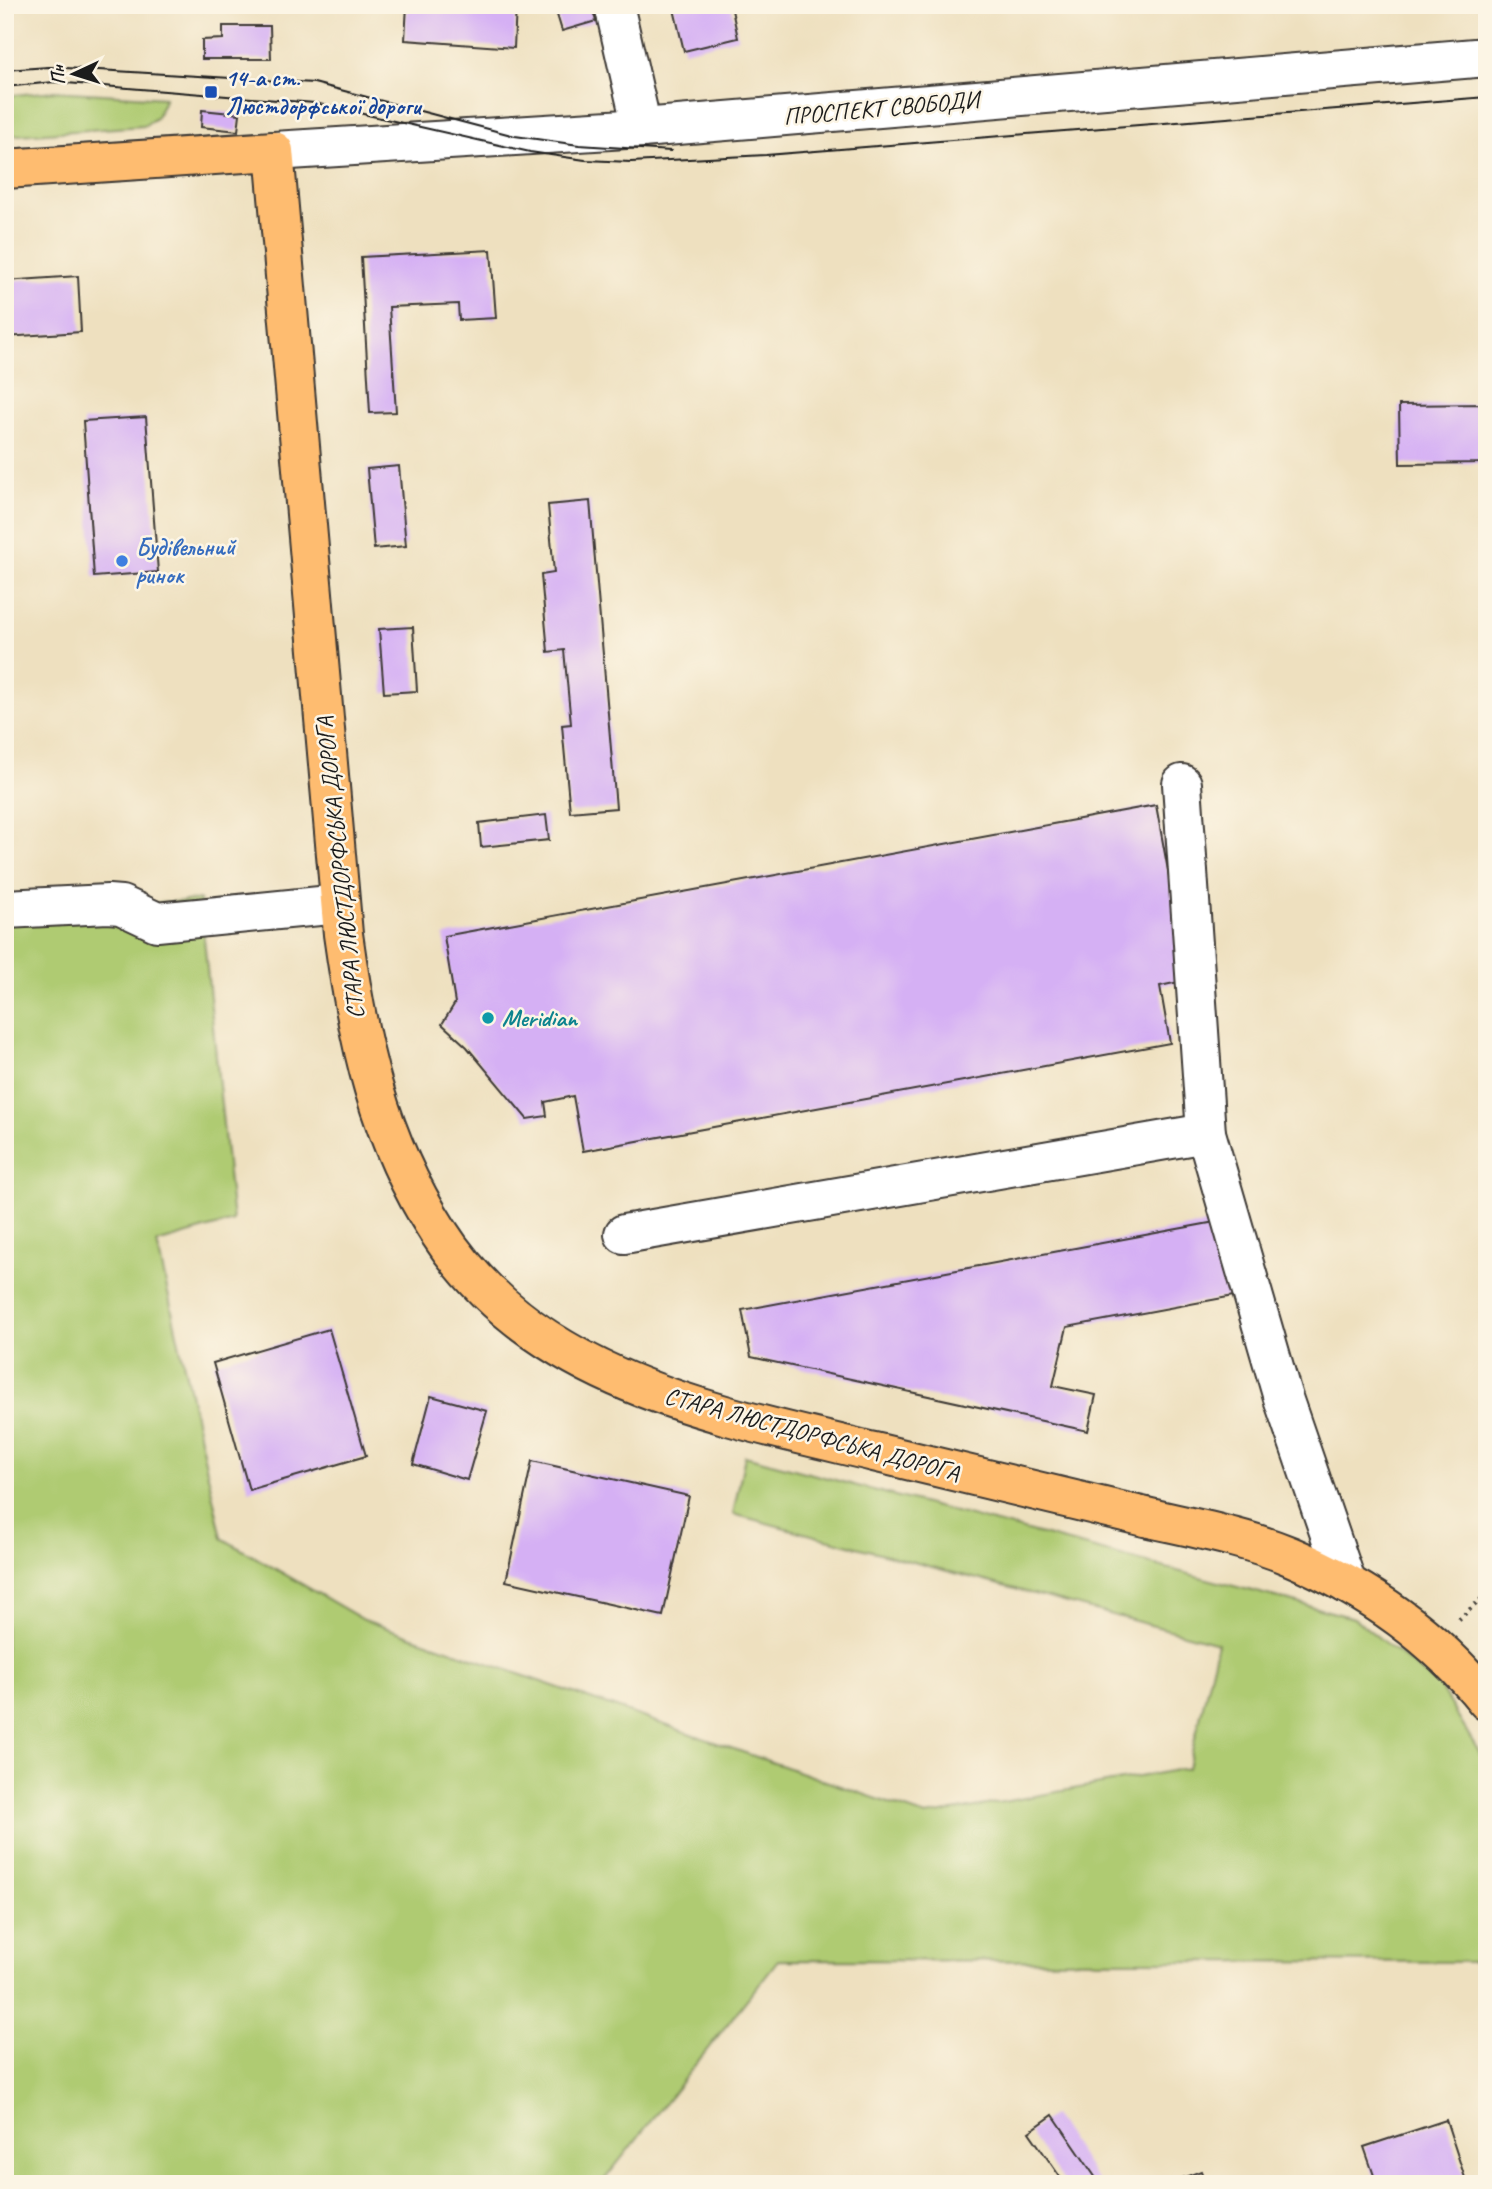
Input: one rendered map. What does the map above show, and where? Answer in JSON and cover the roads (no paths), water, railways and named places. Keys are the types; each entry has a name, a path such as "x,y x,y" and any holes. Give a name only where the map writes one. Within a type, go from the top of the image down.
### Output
{"main road":[{"path":"5,169 274,151"},
{"name":"СТАРА ЛЮСТДОРФСЬКА ДОРОГА","path":"274,151 340,904 358,1032 376,1105 407,1178 439,1234 481,1284 530,1329 586,1365 654,1393 740,1420 1189,1527 1287,1555 1393,1610 1466,1676 1487,1701"}],"street":[{"path":"614,5 642,128"},
{"name":"ПРОСПЕКТ СВОБОДИ","path":"274,151 642,128 1487,57"},
{"path":"1182,784 1206,1133 1283,1398 1347,1584"},
{"path":"5,909 121,905 157,922 340,904"},
{"path":"624,1234 1206,1133"}],"tram line":[{"path":"5,70 49,67 314,83 515,136 579,145 671,151"},
{"path":"5,87 54,82 315,103 530,152 585,160 631,162 766,155 1487,97"}],"place":[{"name":"14-а ст. Люстдорфської дороги","path":"211,92"},
{"name":"Будівельний ринок","path":"122,561"},
{"name":"Meridian","path":"488,1018"}]}
